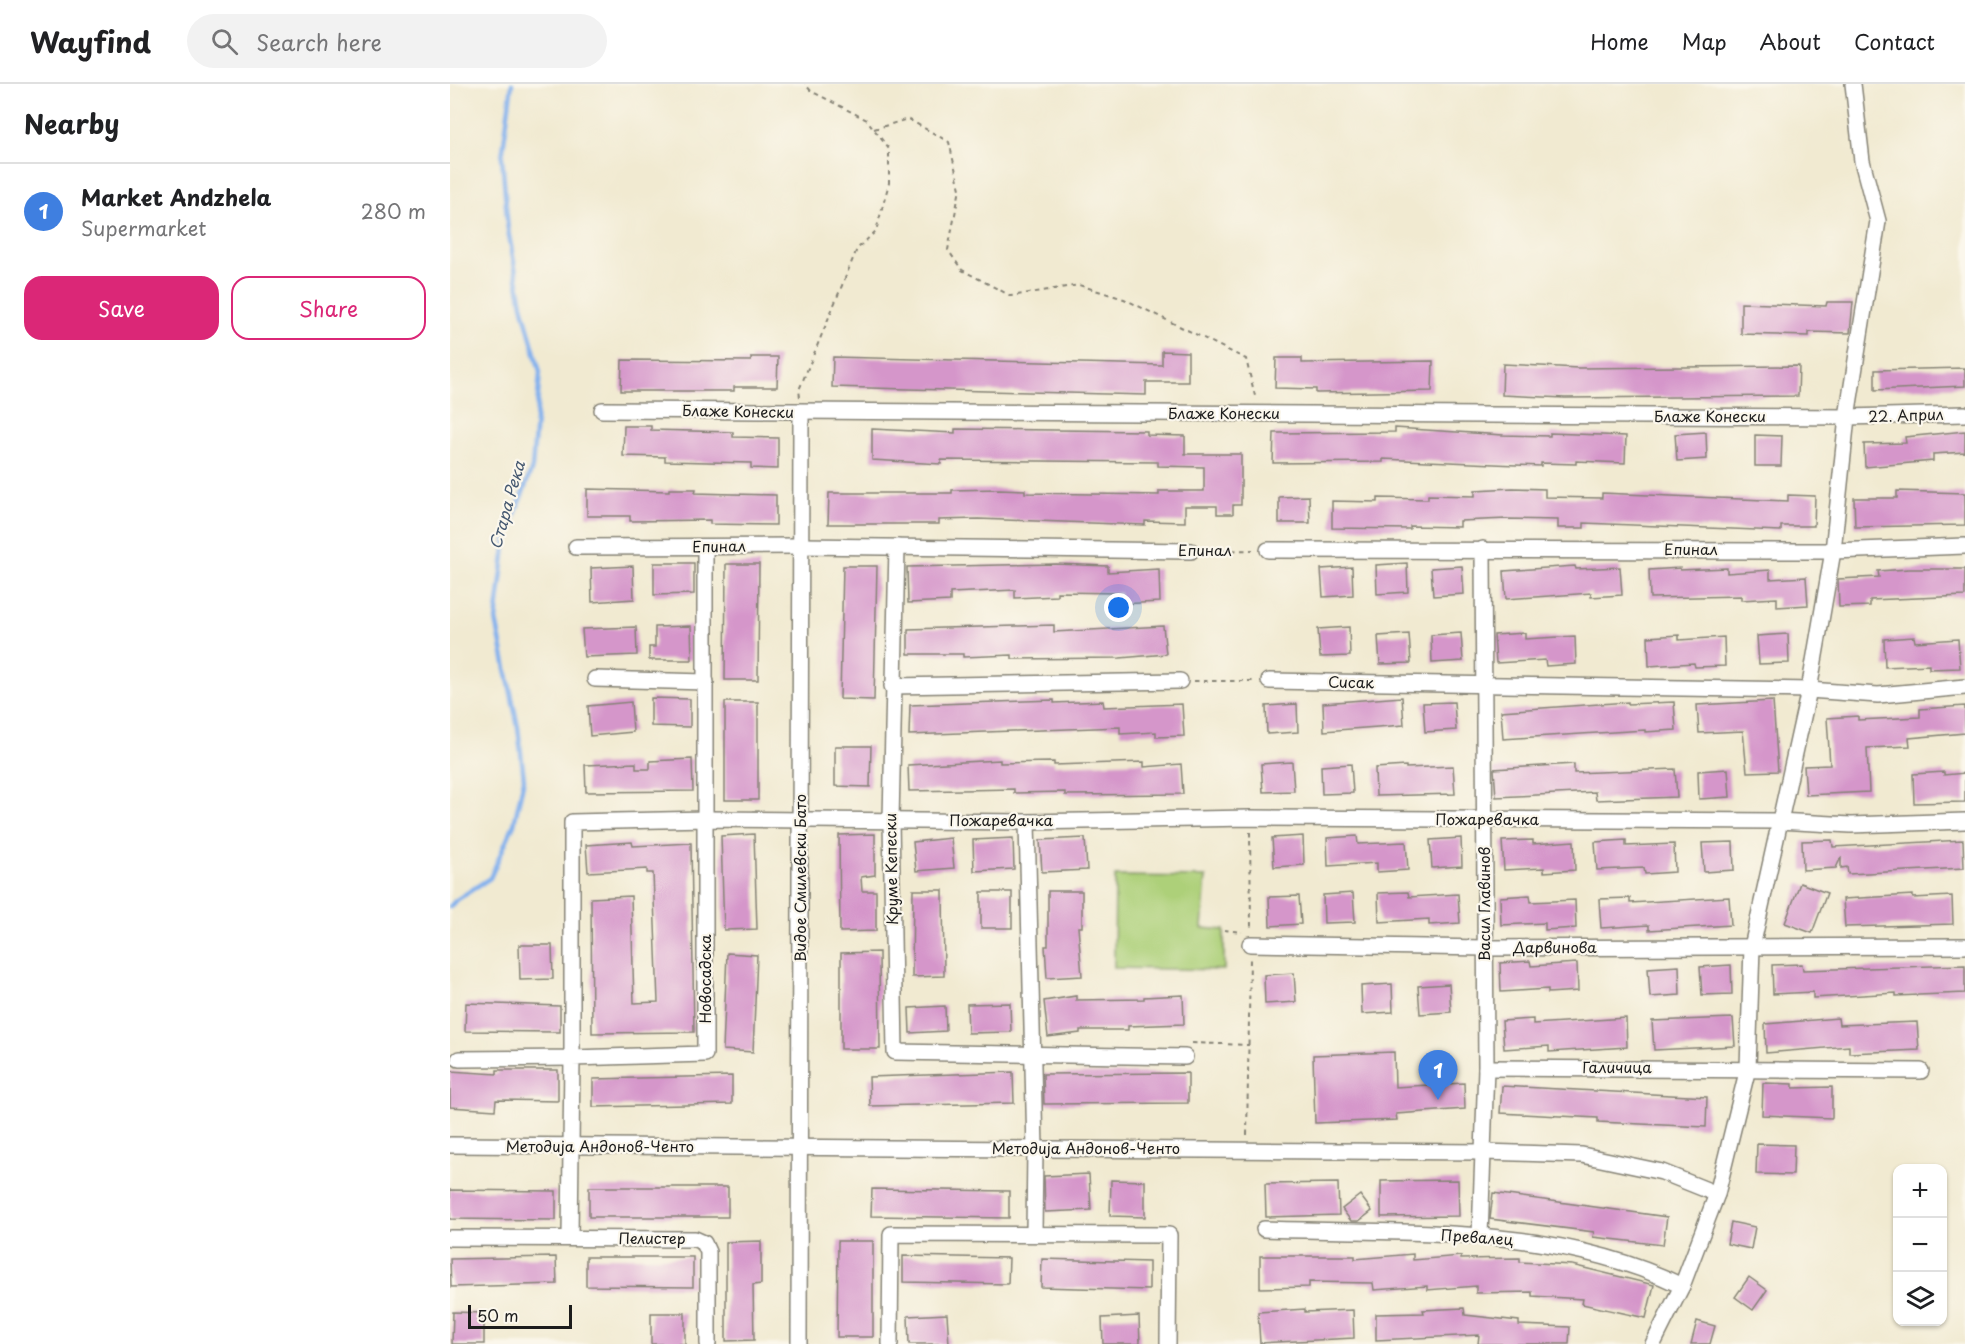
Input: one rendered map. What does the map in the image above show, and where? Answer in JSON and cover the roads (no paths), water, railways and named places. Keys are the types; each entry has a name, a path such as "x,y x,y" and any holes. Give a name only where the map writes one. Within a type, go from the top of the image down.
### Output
{"street":[{"path":"1653,1344 1682,1286 1717,1194 1748,1068 1752,946 1809,690 1833,551 1847,417 1878,221 1862,160 1853,84"},
{"name":"Блаже Конески","path":"602,410 1847,417"},
{"name":"Видое Смилевски Бато","path":"799,1344 801,412"},
{"name":"22. Април","path":"1847,417 1965,414"},
{"name":"Епинал","path":"576,547 802,546 1191,551"},
{"name":"Епинал","path":"1268,550 1833,551 1965,546"},
{"name":"Новосадска","path":"572,1058 705,1054 705,547"},
{"name":"Круме Кепески","path":"897,547 892,686 891,820 895,1052 1185,1057"},
{"name":"Васил Главинов","path":"1480,1236 1486,1068 1483,549"},
{"path":"595,679 706,682"},
{"path":"892,686 1180,681"},
{"name":"Сисак","path":"1269,681 1809,690 1878,695 1965,687"},
{"name":"Пожаревачка","path":"572,1058 572,822 706,819 1027,822 1250,818 1778,821 1851,825 1965,821"},
{"path":"1027,822 1035,1149 1034,1234"},
{"name":"Дарвинова","path":"1250,944 1485,948 1965,946"},
{"path":"459,1059 572,1058 570,1238"},
{"name":"Галичица","path":"1486,1068 1748,1068 1921,1071"},
{"name":"Методија Андонов-Ченто","path":"450,1146 1247,1150 1582,1155 1662,1172 1717,1194"},
{"name":"Превалец","path":"1264,1229 1480,1236 1546,1243 1601,1254 1653,1272 1682,1286"},
{"path":"890,1344 891,1234 1169,1235 1168,1344"},
{"name":"Пелистер","path":"450,1238 695,1239 704,1243 708,1251 708,1344"}],"waterway":[{"name":"Стара Река","path":"450,907 455,901 490,878 514,824 524,779 518,727 496,620 506,539 532,468 540,372 522,305 508,230 502,157 512,84"}],"place":[{"name":"Market Andzhela","path":"1438,1100"}]}
